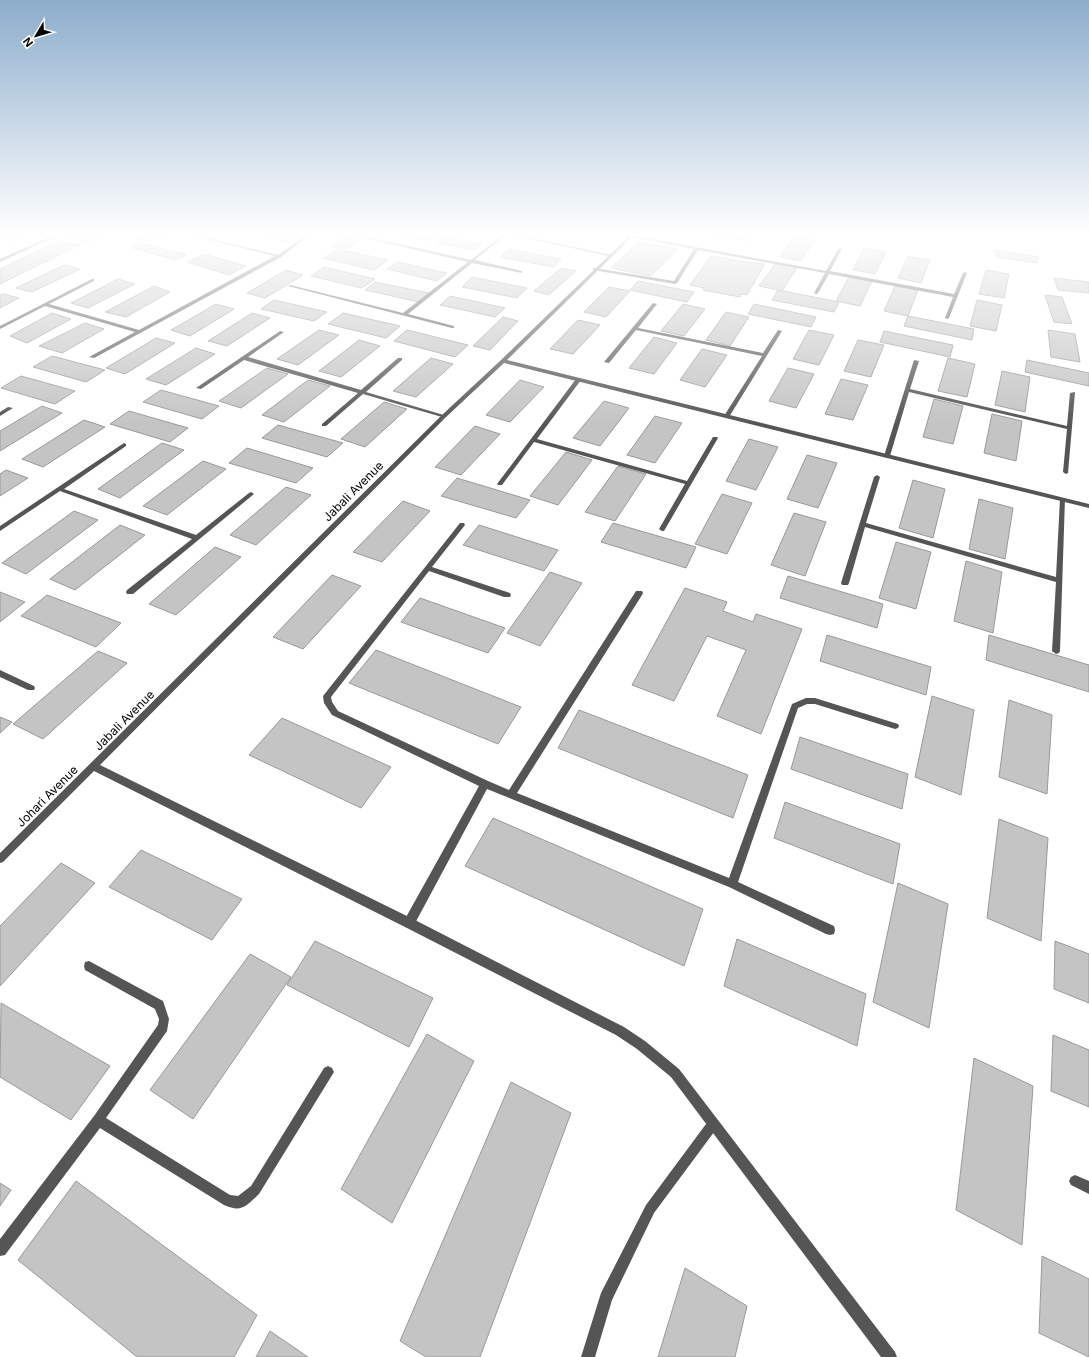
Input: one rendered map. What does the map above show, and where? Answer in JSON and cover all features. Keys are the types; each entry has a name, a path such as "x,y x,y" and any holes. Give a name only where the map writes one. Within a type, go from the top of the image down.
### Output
{"street":[{"path":"0,328 58,298"},
{"path":"92,357 200,298"},
{"path":"341,298 452,327"},
{"path":"405,314 425,298"},
{"name":"Jabali Avenue","path":"93,766 444,416 503,361 566,298"},
{"path":"947,318 955,298"},
{"path":"607,362 655,304"},
{"path":"46,305 139,331"},
{"path":"636,328 764,355"},
{"path":"727,416 780,331"},
{"path":"199,388 282,332"},
{"path":"244,358 444,416"},
{"path":"324,425 400,359"},
{"path":"503,361 1089,506"},
{"path":"887,456 916,361"},
{"path":"500,484 578,380"},
{"path":"908,390 1070,428"},
{"path":"1066,472 1073,393"},
{"path":"0,414 10,408"},
{"path":"662,529 715,438"},
{"path":"533,440 689,484"},
{"path":"0,529 124,445"},
{"path":"845,583 877,477"},
{"path":"59,489 197,538"},
{"path":"130,592 251,494"},
{"path":"1056,651 1063,499"},
{"path":"862,524 1059,580"},
{"path":"462,525 327,696 328,702 335,713 485,784 732,884 830,930"},
{"path":"427,568 507,595"},
{"path":"511,795 639,593"},
{"path":"0,673 31,688"},
{"path":"732,884 795,706 806,701 814,701 895,726"},
{"path":"93,766 410,923 620,1031 640,1045 675,1073 890,1357"},
{"name":"Johari Avenue","path":"0,859 93,766"},
{"path":"410,923 485,784"},
{"path":"0,1250 98,1120 163,1027 164,1019 159,1006 89,966"},
{"path":"98,1120 228,1201 240,1203 255,1190 328,1072"},
{"path":"588,1357 606,1298 650,1209 713,1124"},
{"path":"1075,1181 1089,1188"}],"building":[{"path":"0,298 18,298 0,308"},
{"path":"80,298 107,298 88,308 71,303"},
{"path":"131,298 159,298 126,317 105,312"},
{"path":"402,298 423,298 419,302"},
{"path":"447,298 461,298 505,308 495,317 440,305"},
{"path":"598,298 623,298 606,317 584,312"},
{"path":"670,298 690,298 687,302"},
{"path":"773,298 820,298 839,302 834,312 772,300"},
{"path":"837,298 864,298 860,306 836,301"},
{"path":"890,298 915,298 908,316 884,311"},
{"path":"1046,298 1062,298 1072,324 1054,322"},
{"path":"274,300 327,312 314,321 261,309"},
{"path":"977,300 1002,305 996,331 970,326"},
{"path":"216,304 234,309 190,336 171,330"},
{"path":"683,304 705,309 684,336 661,331"},
{"path":"754,304 816,317 811,327 748,314"},
{"path":"726,312 749,317 730,346 706,340"},
{"path":"52,313 71,319 27,343 10,336"},
{"path":"252,313 270,318 227,346 208,341"},
{"path":"343,313 400,326 386,338 328,324"},
{"path":"908,316 974,329 972,340 904,326"},
{"path":"503,317 518,321 490,350 473,346"},
{"path":"578,320 600,325 573,354 550,349"},
{"path":"85,323 104,329 62,353 39,346"},
{"path":"319,330 339,335 298,365 277,359"},
{"path":"407,330 468,345 455,357 394,341"},
{"path":"809,330 834,335 819,365 793,359"},
{"path":"1048,330 1075,334 1080,362 1051,357"},
{"path":"884,331 953,345 950,357 880,342"},
{"path":"654,337 677,343 654,374 629,368"},
{"path":"156,338 175,343 125,374 106,368"},
{"path":"359,340 380,346 341,377 319,371"},
{"path":"858,340 884,345 871,377 844,371"},
{"path":"196,348 215,354 166,385 146,379"},
{"path":"702,349 727,355 705,387 680,380"},
{"path":"52,356 105,370 86,382 33,367"},
{"path":"431,358 453,364 416,397 393,391"},
{"path":"948,358 975,364 967,397 938,391"},
{"path":"1027,360 1089,373 1089,386 1025,372"},
{"path":"267,368 288,374 241,408 219,401"},
{"path":"788,368 814,374 796,408 769,401"},
{"path":"1002,371 1030,377 1025,412 995,405"},
{"path":"21,376 75,391 55,404 1,388"},
{"path":"841,379 868,385 853,420 825,414"},
{"path":"308,380 330,386 284,422 262,415"},
{"path":"520,380 544,387 510,422 486,415"},
{"path":"161,390 219,406 202,419 143,402"},
{"path":"934,399 963,406 953,444 923,437"},
{"path":"604,401 629,408 600,446 573,438"},
{"path":"384,402 407,409 365,447 341,439"},
{"path":"42,406 62,413 0,451 0,431"},
{"path":"129,411 188,428 170,442 110,424"},
{"path":"992,414 1022,421 1016,461 984,453"},
{"path":"655,416 682,423 655,463 627,455"},
{"path":"84,420 105,427 43,467 22,459"},
{"path":"278,425 343,443 327,457 262,438"},
{"path":"475,426 500,434 461,475 435,467"},
{"path":"749,439 778,447 756,490 726,481"},
{"path":"162,443 184,450 120,498 98,489"},
{"path":"247,448 313,468 296,483 229,463"},
{"path":"566,452 592,460 558,505 530,496"},
{"path":"807,455 837,463 818,508 787,499"},
{"path":"203,461 226,469 167,515 143,506"},
{"path":"618,466 646,474 615,521 585,512"},
{"path":"6,470 28,478 0,496 0,474"},
{"path":"457,478 530,500 516,518 441,496"},
{"path":"913,480 945,489 933,538 899,528"},
{"path":"286,487 311,495 256,545 230,535"},
{"path":"722,494 752,503 727,554 695,544"},
{"path":"979,499 1013,508 1005,559 969,549"},
{"path":"403,501 430,511 382,562 353,552"},
{"path":"74,511 98,520 26,574 2,563"},
{"path":"794,513 826,522 805,576 771,565"},
{"path":"613,523 696,547 686,568 601,542"},
{"path":"120,525 145,535 75,590 50,579"},
{"path":"479,525 558,550 544,571 463,545"},
{"path":"896,542 931,552 916,609 879,598"},
{"path":"215,547 241,557 176,615 149,604"},
{"path":"966,561 1002,572 993,633 954,621"},
{"path":"550,572 582,583 540,646 507,633"},
{"path":"332,575 361,586 303,649 273,637"},
{"path":"788,576 883,604 877,628 780,598"},
{"path":"685,588 727,602 723,611 753,622 756,614 802,629 761,734 717,716 746,650 707,636 674,701 632,685"},
{"path":"0,592 25,602 0,622"},
{"path":"47,595 121,623 96,647 21,616"},
{"path":"420,598 505,628 488,653 401,622"},
{"path":"827,635 931,667 926,695 820,661"},
{"path":"989,635 1089,665 1089,692 986,660"},
{"path":"376,650 521,707 498,744 349,683"},
{"path":"98,651 127,663 43,739 13,724"},
{"path":"932,696 974,710 961,795 915,777"},
{"path":"1009,700 1052,715 1047,794 999,777"},
{"path":"579,710 748,775 733,818 558,748"},
{"path":"0,717 12,722 0,733"},
{"path":"282,718 391,767 361,808 249,755"},
{"path":"800,737 908,774 902,809 791,769"},
{"path":"785,802 900,844 893,884 774,838"},
{"path":"493,818 703,909 684,966 465,866"},
{"path":"999,819 1048,838 1041,941 987,918"},
{"path":"141,850 242,899 212,940 109,887"},
{"path":"61,863 95,883 0,986 0,926"},
{"path":"898,883 948,904 929,1028 873,1002"},
{"path":"737,939 866,994 857,1046 724,986"},
{"path":"315,941 433,998 409,1047 287,985"},
{"path":"1055,941 1089,954 1089,1003 1054,989"},
{"path":"250,954 291,977 193,1119 150,1090"},
{"path":"1,1003 110,1066 71,1120 0,1077"},
{"path":"427,1034 474,1061 392,1223 341,1189"},
{"path":"1053,1035 1089,1050 1089,1107 1051,1091"},
{"path":"974,1058 1033,1086 1022,1245 956,1210"},
{"path":"511,1082 571,1113 480,1357 426,1357 400,1341"},
{"path":"76,1181 257,1315 234,1357 137,1357 18,1260"},
{"path":"0,1183 11,1190 0,1206"},
{"path":"1042,1256 1089,1279 1089,1357 1039,1333"},
{"path":"685,1268 747,1306 735,1357 658,1357"},
{"path":"270,1331 308,1357 256,1357"}]}
